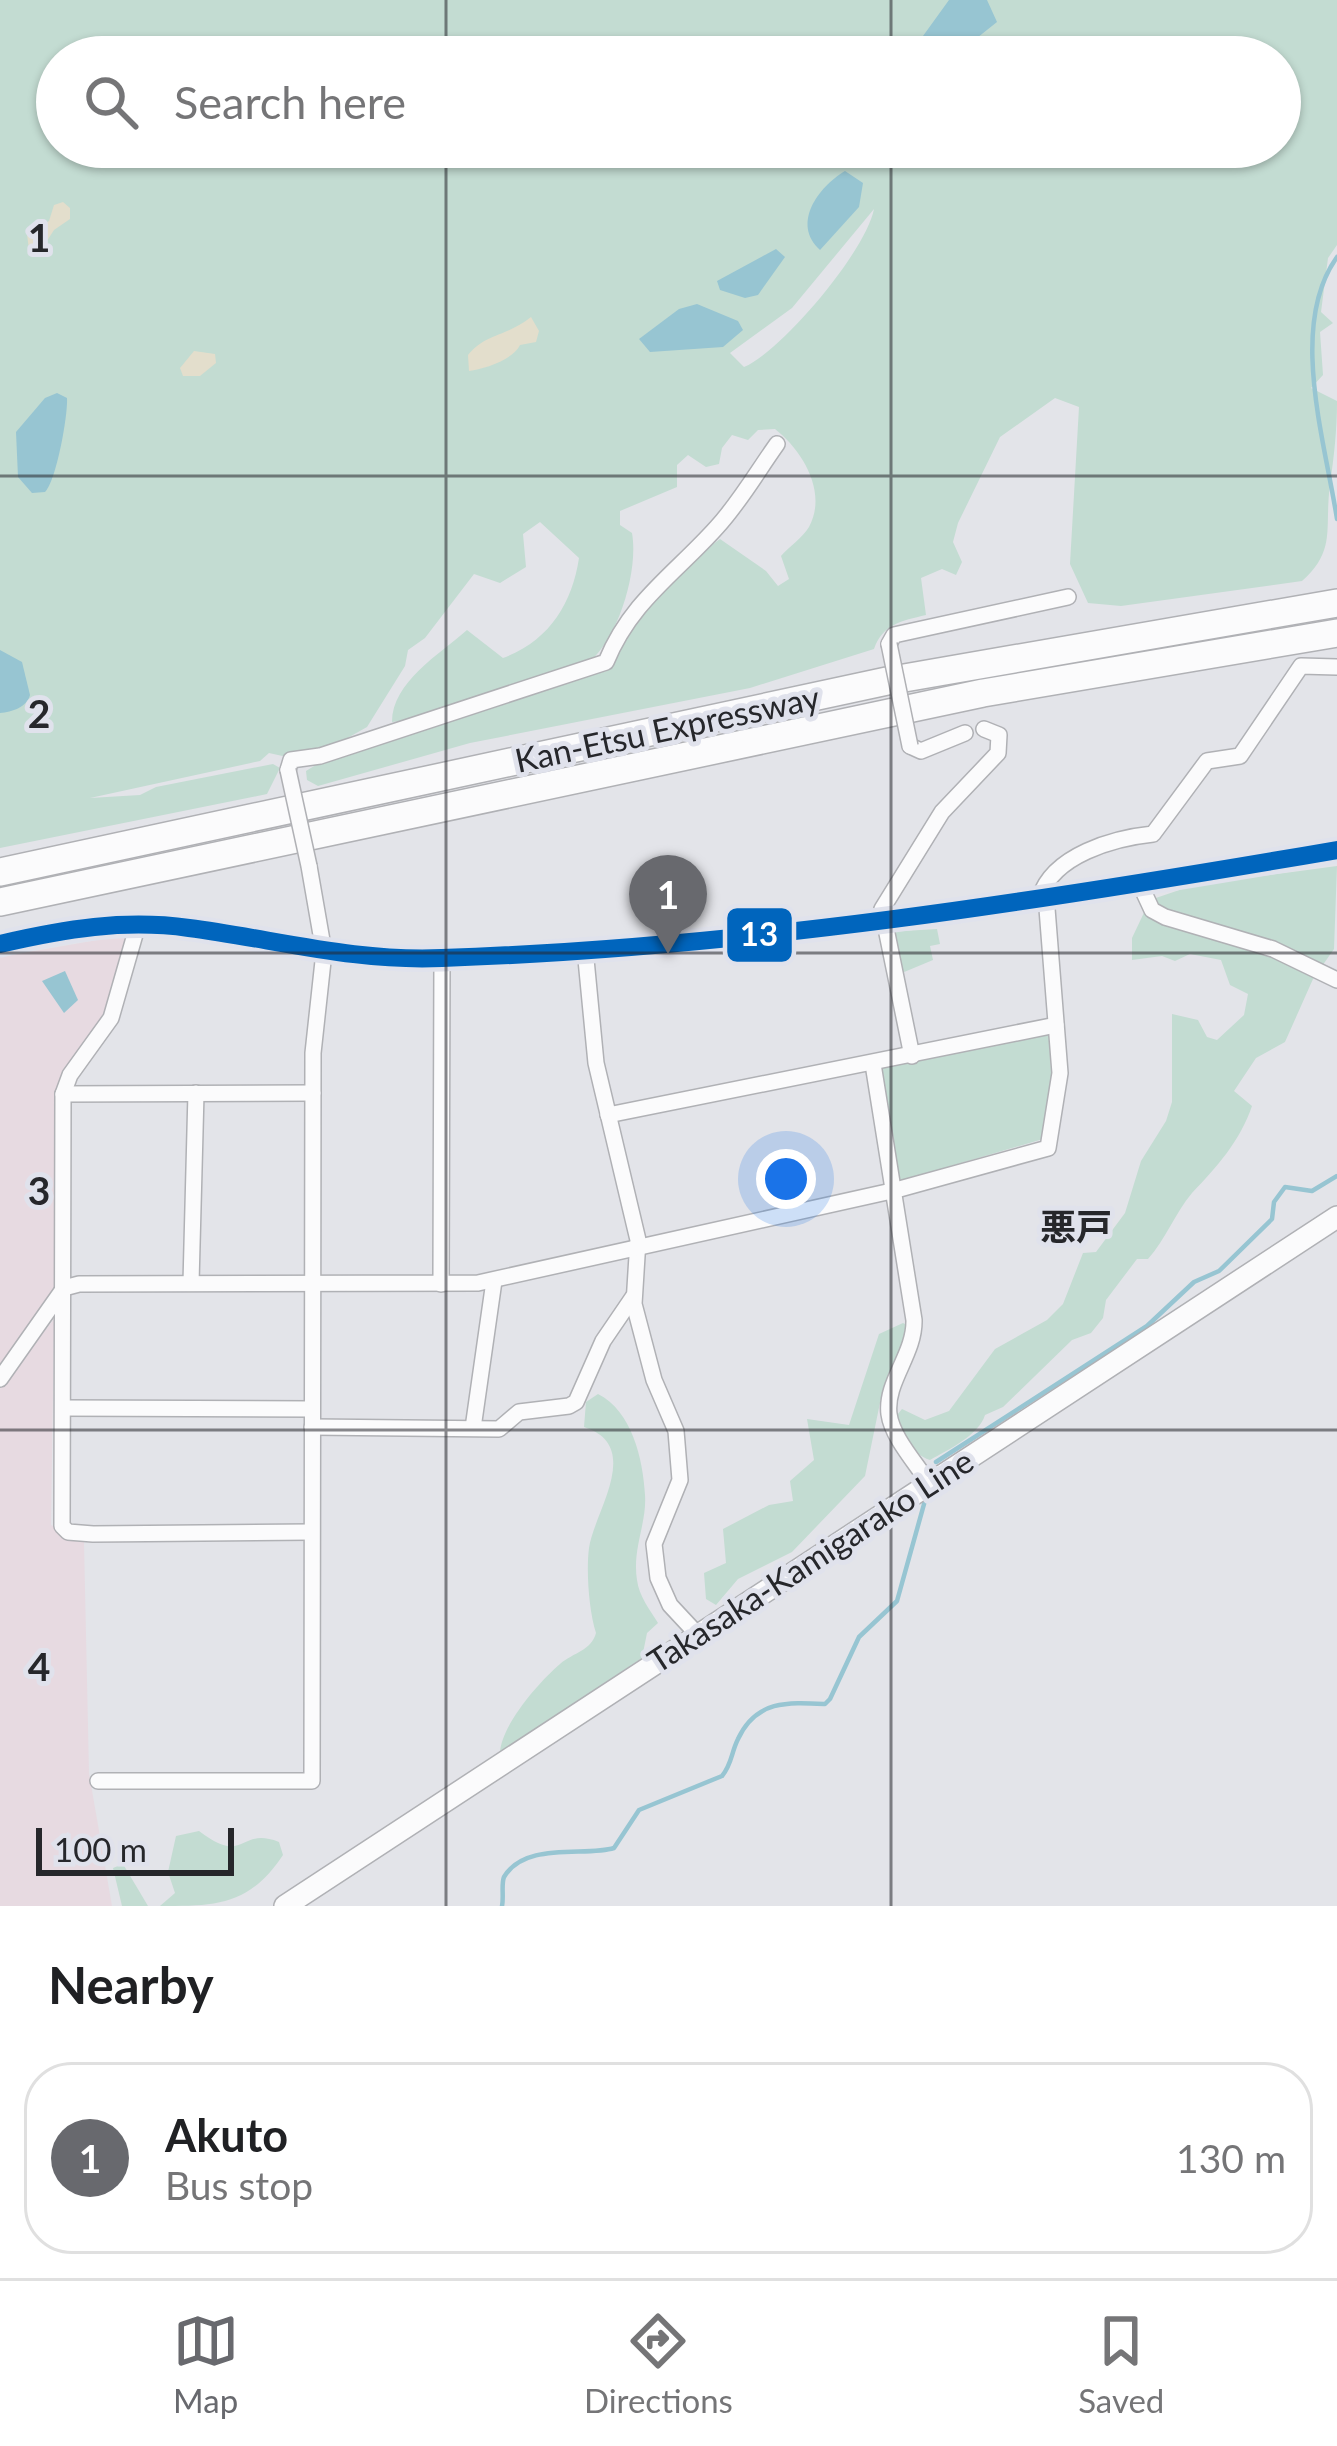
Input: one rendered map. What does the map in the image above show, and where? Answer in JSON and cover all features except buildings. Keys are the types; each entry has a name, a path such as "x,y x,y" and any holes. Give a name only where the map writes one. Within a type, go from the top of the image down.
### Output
{"highway":[{"name":"Kan-Etsu Expressway","path":"0,872 887,681 1337,603"},
{"name":"Kan-Etsu Expressway","path":"0,902 983,693 1337,633"}],"street":[{"path":"98,1781 312,1781 313,1093 324,952 288,770 291,760 320,756 606,662 621,625 651,588 715,530 776,444"},
{"path":"965,733 921,751 910,746 889,644 894,635 1068,597"},
{"path":"64,1288 494,1281 896,1190 1048,1148 1059,1090 1043,896 1060,867 1102,844 1153,834 1207,761 1240,756 1301,666 1337,667"},
{"path":"912,1056 881,918 886,898 942,812 998,753 999,736 984,729"},
{"path":"0,944 86,925 138,924 324,952 442,958 586,949 881,918 1337,850"},
{"path":"1139,882 1152,910 1165,917 1273,949 1337,980"},
{"path":"138,924 111,1018 70,1076 63,1094 62,1526 68,1532 311,1532"},
{"path":"586,949 596,1064 639,1249 633,1297 654,1380 676,1431 678,1491 654,1544 658,1578 670,1605 698,1634"},
{"path":"441,1284 442,958"},
{"path":"608,1115 1056,1025"},
{"path":"873,1064 896,1190 914,1340 889,1413 928,1482"},
{"path":"191,1283 196,1093"},
{"path":"63,1094 313,1093"},
{"name":"Takasaka-Kamigarako Line","path":"285,1906 1337,1217"},
{"path":"473,1428 494,1281"},
{"path":"0,1379 64,1288"},
{"path":"63,1408 499,1430 519,1412 576,1402 603,1341 633,1297"}],"shaded area":[{"path":"126,935 106,1013 58,1089 56,1286 0,1367 0,957"},
{"path":"54,1319 51,1525 84,1542 89,1773 112,1906 0,1906 0,1389"}],"green space":[{"path":"0,0 1337,0 1337,245 1328,258 1321,312 1333,323 1320,332 1323,375 1311,388 1337,401 1336,423 1325,548 1302,581 1121,606 1088,603 1070,564 1079,407 1055,398 1000,437 958,523 953,542 962,562 956,575 942,569 921,578 926,615 888,629 874,649 750,688 470,743 318,786 307,780 306,771 319,763 525,691 607,671 619,638 638,623 657,585 720,539 766,571 778,586 789,579 781,556 806,531 814,514 816,500 809,473 775,429 758,430 748,440 732,435 722,448 719,464 706,467 688,455 677,465 677,487 620,511 620,525 632,533 629,587 606,642 583,667 420,719 392,722 394,708 409,682 467,630 503,658 533,642 556,619 571,591 579,558 540,522 523,534 526,567 500,583 474,574 425,638 408,650 405,666 367,727 335,745 287,757 269,753 260,761 90,798 140,795 156,787 273,764 280,768 267,794 0,848","holes":["874,209 868,227 800,321 744,367 730,353 792,308"]},
{"path":"1337,866 1334,949 1313,979 1285,1042 1256,1058 1234,1091 1252,1106 1227,1153 1186,1201 1148,1259 1137,1259 1106,1300 1103,1318 1091,1333 1072,1340 962,1441 930,1460 923,1457 908,1442 897,1415 902,1409 925,1420 949,1411 995,1349 1047,1320 1063,1304 1083,1253 1096,1252 1125,1213 1141,1161 1172,1102 1172,1014 1198,1020 1207,1037 1217,1040 1244,1015 1248,994 1230,985 1221,960 1190,954 1175,961 1162,956 1132,960 1132,938 1150,900 1194,885"},
{"path":"937,929 940,944 930,946 933,960 897,975 888,932"},
{"path":"1049,1033 1052,1090 1043,1139 900,1181 879,1072 883,1067"},
{"path":"903,1323 909,1326 882,1393 865,1476 792,1552 738,1579 716,1605 706,1599 704,1573 726,1563 723,1529 769,1505 793,1501 790,1481 814,1460 807,1419 849,1425 879,1334"},
{"path":"598,1394 619,1412 638,1452 645,1505 637,1580 658,1623 647,1633 642,1658 500,1753 507,1730 532,1692 560,1664 590,1644 596,1633 589,1548 613,1464 611,1449 602,1436 584,1427 586,1402"},
{"path":"199,1831 226,1846 266,1838 279,1842 283,1855 257,1884 230,1900 160,1906 175,1893 168,1872 176,1836"},
{"path":"123,1864 148,1906 122,1906 113,1868"}],"sand":[{"path":"63,202 70,208 70,219 54,230 43,247 29,250 27,234 49,221 54,205"},
{"path":"531,317 539,331 536,342 520,345 498,363 469,371 468,355 475,348"},
{"path":"194,351 215,354 216,363 200,376 183,376 180,368"}],"water":[{"path":"949,0 987,0 997,22 979,36 923,36"},
{"path":"845,171 863,183 859,207 820,250 812,240 808,218 818,196"},
{"path":"776,249 785,257 758,295 745,298 720,290 717,281"},
{"path":"697,304 738,321 743,330 723,347 650,352 639,339 679,309"},
{"path":"57,393 67,398 57,462 45,492 32,493 18,477 16,432 45,398"},
{"path":"0,650 22,662 30,695 18,708 0,713"},
{"path":"65,971 78,1000 64,1013 42,981"}],"waterway":[{"path":"1337,257 1322,285 1312,349 1337,519"},
{"path":"936,1462 1147,1326 1194,1282 1219,1271 1272,1219 1274,1202 1285,1187 1312,1191 1337,1176"},
{"path":"502,1906 503,1880 514,1866 541,1854 614,1848 639,1810 722,1776 745,1726 764,1710 786,1704 825,1704 859,1637 897,1601 926,1497"}],"transit line":[{"name":"13","path":"0,944 71,930 141,925 378,957 554,953 891,919 1337,850"}],"place":[{"name":"Akuto","path":"668,954"}],"district":[{"name":"悪戸","path":"1076,1226"}]}
